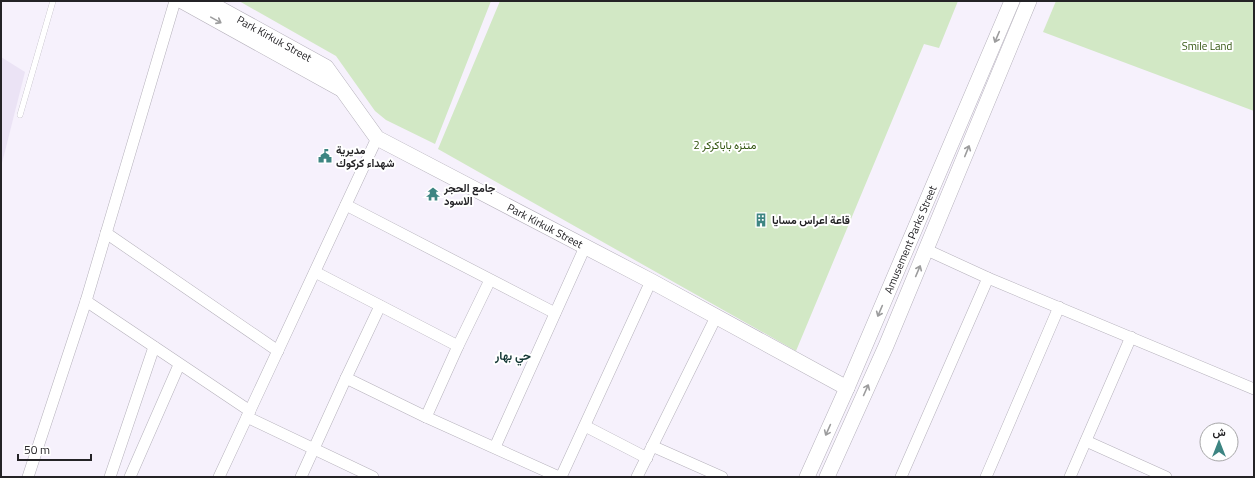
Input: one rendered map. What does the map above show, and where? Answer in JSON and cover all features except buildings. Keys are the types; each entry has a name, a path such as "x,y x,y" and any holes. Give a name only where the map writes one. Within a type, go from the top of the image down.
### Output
{"main road":[{"path":"182,1 343,91"},
{"name":"Park Kirkuk Street","path":"206,1 326,67 377,138 652,281 847,388"},
{"name":"Amusement Parks Street","path":"807,477 847,388 1012,1"},
{"name":"Amusement Parks Street","path":"827,477 927,250 956,176 1029,1"},
{"path":"940,170 956,176"},
{"path":"817,454 834,461"}],"street":[{"path":"28,477 86,301 175,1"},
{"path":"219,477 377,138"},
{"path":"346,205 555,313"},
{"path":"106,233 278,351"},
{"path":"496,447 585,247"},
{"path":"927,250 988,278 1254,389"},
{"path":"315,272 458,346"},
{"path":"905,476 988,278"},
{"path":"426,417 490,280"},
{"path":"346,378 426,417 496,447 560,477 652,281"},
{"path":"86,301 249,414 314,449 373,477"},
{"path":"301,477 380,306"},
{"path":"986,477 1059,307"},
{"path":"637,477 716,316"},
{"path":"1070,477 1131,338"},
{"path":"110,477 154,347"},
{"path":"130,477 179,365"},
{"path":"585,426 646,458"},
{"path":"1086,441 1166,477"},
{"path":"652,446 722,477"}],"lane":[{"path":"20,115 53,1"}],"shaded area":[{"path":"1,57 25,72 1,167"}],"green space":[{"path":"239,1 491,1 435,144 386,120 375,111 336,56"},
{"name":"متنزه باباكركر 2","path":"500,1 958,1 939,48 924,44 796,351 438,149"},
{"name":"Smile Land","path":"1056,1 1254,1 1254,111 1043,32"}],"place":[{"name":"مديرية شهداء كركوك","path":"325,156"},
{"name":"جامع الحجر الاسود","path":"433,194"},
{"name":"قاعة اعراس مسايا","path":"761,220"}],"district":[{"name":"حي بهار","path":"513,356"}]}
